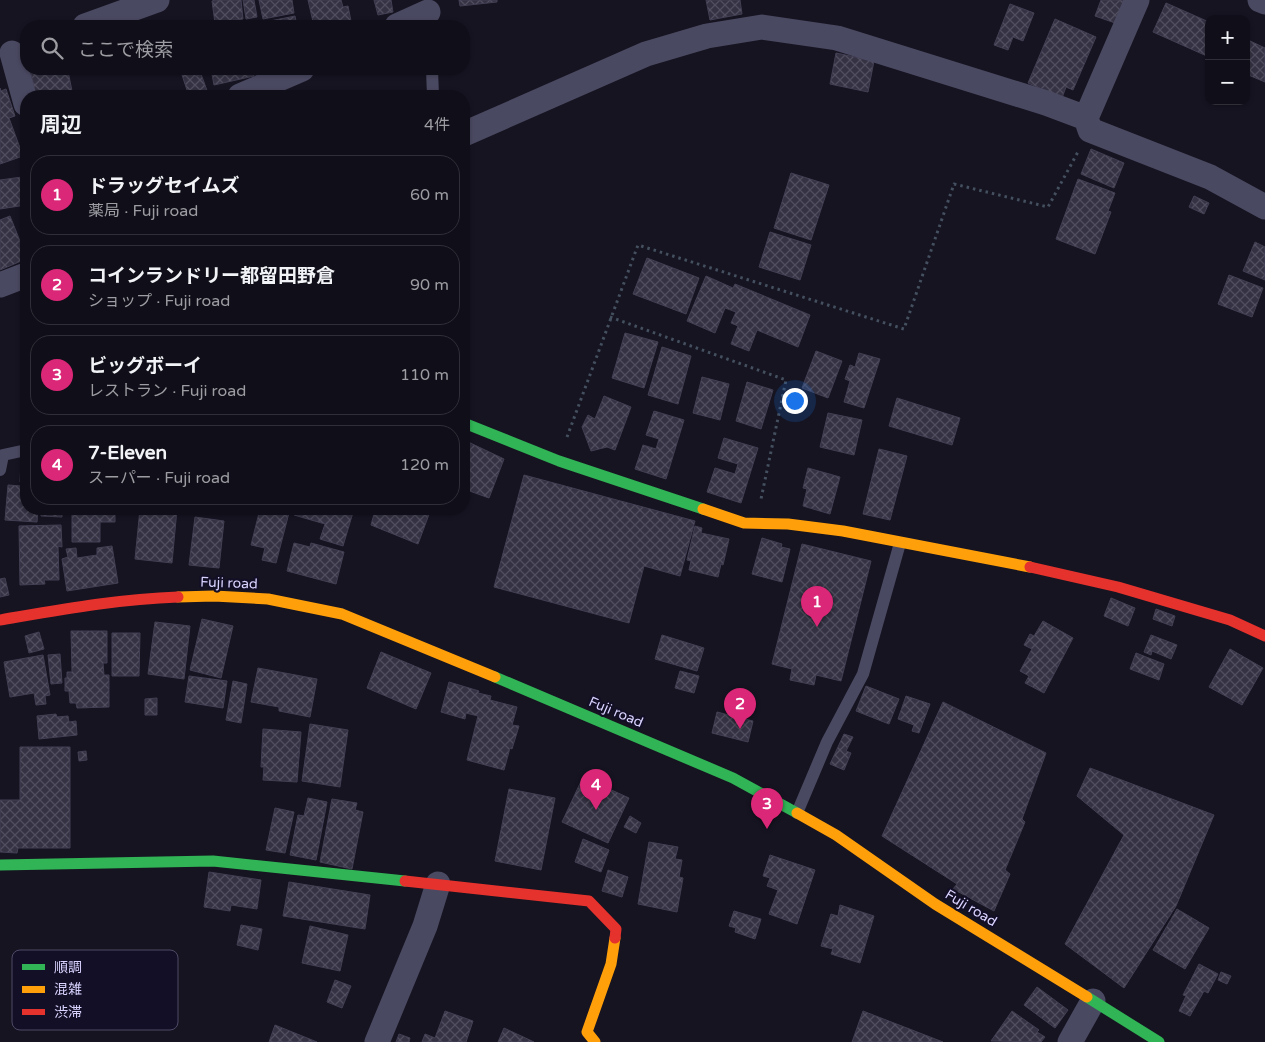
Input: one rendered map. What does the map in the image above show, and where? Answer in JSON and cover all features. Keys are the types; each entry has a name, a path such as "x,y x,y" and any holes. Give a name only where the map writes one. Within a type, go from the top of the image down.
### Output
{"main road":[{"path":"470,424 559,461 744,524 788,524 843,531 1036,568 1118,587 1230,620 1265,636"},
{"name":"Fuji road","path":"0,620 65,609 155,598 214,596 268,599 342,614 520,687 733,778 836,835 935,904 1159,1042"},
{"path":"0,865 213,861 589,901 616,929 611,964 587,1032 595,1042"}],"street":[{"path":"102,20 157,0"},
{"path":"1088,124 1136,0"},
{"path":"1260,0 1265,2"},
{"path":"411,20 428,13"},
{"path":"470,131 646,54 707,36 762,27 837,38 1046,103 1088,124 1210,177 1265,207"},
{"path":"13,53 22,90"},
{"path":"254,90 288,75"},
{"path":"0,286 20,278"},
{"path":"376,1042 425,926 438,884"},
{"path":"1070,1042 1093,1001"}],"lane":[{"path":"432,75 433,90"},
{"path":"0,470 3,454 20,451"},
{"path":"797,813 827,742 863,674 900,543"}],"path":[{"path":"559,461 610,316 638,245 904,329 954,184 1048,207 1088,124"},
{"path":"610,316 786,380 756,524"}],"building":[{"path":"241,0 243,19 215,20 212,1"},
{"path":"243,0 254,0 257,17 246,19"},
{"path":"259,0 292,0 294,13 263,19"},
{"path":"308,0 341,0 343,7 348,6 351,20 313,20"},
{"path":"374,0 391,0 393,12 378,15"},
{"path":"459,0 497,0 497,2 460,6"},
{"path":"706,0 740,0 742,14 710,20"},
{"path":"1101,0 1127,0 1118,24 1095,16"},
{"path":"1166,3 1205,20 1205,55 1153,32"},
{"path":"1010,4 1034,13 1023,41 1013,37 1008,50 994,45"},
{"path":"295,16 296,20 275,20"},
{"path":"1055,19 1096,37 1073,90 1066,87 1062,98 1028,83"},
{"path":"1250,41 1265,48 1265,82 1250,76"},
{"path":"836,53 874,61 868,92 830,84"},
{"path":"31,75 69,75 72,90 35,90"},
{"path":"182,75 201,75 207,90 187,90"},
{"path":"212,75 254,75 254,76 214,85"},
{"path":"0,88 1,91 6,89 15,116 9,118 20,148 20,157 0,164"},
{"path":"1091,149 1124,163 1114,188 1081,174"},
{"path":"791,173 829,185 811,240 774,228"},
{"path":"20,177 20,206 0,209 0,180"},
{"path":"1078,179 1115,193 1108,211 1111,212 1095,254 1056,239"},
{"path":"1194,196 1209,203 1204,214 1189,207"},
{"path":"10,216 20,241 20,262 0,270 0,220"},
{"path":"770,232 811,245 800,280 759,267"},
{"path":"1255,242 1265,247 1265,280 1243,271"},
{"path":"647,258 699,278 686,314 633,294"},
{"path":"1229,275 1263,288 1252,317 1218,304"},
{"path":"706,276 733,288 735,284 810,315 798,347 757,330 749,351 731,344 738,326 731,323 736,312 725,308 715,333 687,321"},
{"path":"625,333 658,342 644,388 612,378"},
{"path":"662,347 691,356 678,404 648,395"},
{"path":"816,351 842,361 828,398 802,388"},
{"path":"859,353 880,359 864,408 844,402 850,381 845,379 850,365 855,367"},
{"path":"702,377 729,384 720,420 693,413"},
{"path":"747,382 773,390 761,429 736,421"},
{"path":"604,396 631,407 615,450 607,447 591,451 582,427 588,415 595,419"},
{"path":"897,398 960,418 952,445 889,426"},
{"path":"654,411 684,420 666,479 635,469 643,445 656,449 659,439 646,435"},
{"path":"828,413 862,420 854,455 820,447"},
{"path":"724,438 758,448 741,503 707,492 715,468 735,474 738,464 718,458"},
{"path":"470,443 504,459 489,498 470,491"},
{"path":"879,449 907,456 890,520 863,514"},
{"path":"808,468 840,477 830,514 803,506 807,489 803,488"},
{"path":"524,475 695,521 680,576 644,566 629,623 494,587"},
{"path":"8,485 20,486 20,515 38,515 37,522 5,520"},
{"path":"62,515 62,517 41,516"},
{"path":"72,515 115,515 115,522 100,522 100,542 72,542"},
{"path":"139,515 176,515 172,563 135,559"},
{"path":"258,515 288,515 276,563 262,560 265,548 251,545"},
{"path":"294,515 352,515 343,546 320,539 325,524"},
{"path":"374,515 429,515 418,544 371,525"},
{"path":"195,517 224,521 219,568 189,565"},
{"path":"61,525 62,547 58,546 59,580 44,580 45,584 20,585 19,526"},
{"path":"695,526 702,528 701,533 729,539 718,577 689,570 691,561 687,560"},
{"path":"762,538 782,544 781,547 790,549 782,582 752,574"},
{"path":"294,543 310,547 311,543 344,552 336,584 287,571"},
{"path":"802,544 871,561 841,681 816,675 814,685 790,680 792,669 772,664"},
{"path":"112,546 118,583 67,591 62,559 68,557 66,549 76,548 77,558 97,555 97,548"},
{"path":"5,578 9,595 0,597 0,579"},
{"path":"1111,598 1135,608 1128,626 1104,616"},
{"path":"1156,609 1175,616 1172,626 1153,619"},
{"path":"202,619 233,626 221,678 190,670"},
{"path":"1043,621 1073,638 1044,693 1025,683 1029,676 1020,671 1032,649 1024,645 1030,634 1034,636"},
{"path":"155,622 190,626 184,679 148,674"},
{"path":"71,631 107,631 107,663 103,663 104,675 109,675 109,707 77,708 76,703 70,703 69,691 65,691 65,678 67,678 67,672 72,672"},
{"path":"39,632 44,649 29,653 25,636"},
{"path":"112,633 140,633 139,676 112,676"},
{"path":"662,635 704,648 697,671 655,659"},
{"path":"1151,635 1177,645 1171,659 1152,651 1151,655 1144,652"},
{"path":"1230,649 1263,668 1242,705 1209,687"},
{"path":"381,652 431,673 416,709 367,688"},
{"path":"1136,653 1164,664 1159,680 1130,669"},
{"path":"60,654 62,683 51,684 48,655"},
{"path":"43,655 50,695 45,696 46,704 36,705 34,693 10,697 4,662"},
{"path":"258,668 317,679 310,717 279,711 279,707 251,702"},
{"path":"680,671 699,676 694,693 675,688"},
{"path":"189,676 227,681 223,708 185,702"},
{"path":"233,681 247,684 241,723 226,720"},
{"path":"449,682 491,696 490,700 517,707 512,725 519,726 504,770 467,760 478,716 466,713 465,719 441,712"},
{"path":"866,686 899,699 889,724 856,711"},
{"path":"906,696 930,704 919,733 912,731 914,725 898,719"},
{"path":"157,698 157,715 145,715 145,699"},
{"path":"943,702 1046,753 1022,819 1025,822 1005,870 1010,874 994,911 953,889 957,884 882,836"},
{"path":"717,712 753,721 748,742 712,733"},
{"path":"56,714 57,717 68,716 69,722 76,721 77,735 39,739 37,716"},
{"path":"310,724 348,730 340,787 302,781"},
{"path":"263,729 301,732 297,782 263,780 264,767 261,767"},
{"path":"844,734 853,737 846,751 851,753 844,770 830,764"},
{"path":"20,747 70,747 70,848 18,848 17,853 0,852 0,800 20,800"},
{"path":"86,751 87,760 79,761 78,752"},
{"path":"1090,768 1214,815 1176,906 1124,988 1065,944 1124,835 1077,796"},
{"path":"583,777 629,798 608,843 562,822"},
{"path":"509,789 555,798 541,870 495,861"},
{"path":"308,798 327,802 316,860 290,855 298,815 304,816"},
{"path":"332,799 357,803 355,810 363,812 352,869 320,862"},
{"path":"275,808 294,812 285,853 266,850"},
{"path":"630,816 641,823 636,833 624,827"},
{"path":"583,839 609,850 601,872 575,862"},
{"path":"649,842 678,847 675,859 682,860 679,877 683,878 677,912 638,904"},
{"path":"770,855 815,870 797,924 769,914 778,890 767,886 770,878 763,876"},
{"path":"608,870 628,877 622,897 602,891"},
{"path":"209,872 261,880 257,909 231,905 230,911 204,907"},
{"path":"289,882 370,895 365,929 283,916"},
{"path":"840,905 874,916 860,963 831,954 833,949 821,946 831,914 838,916"},
{"path":"1177,909 1209,928 1185,969 1153,950"},
{"path":"734,911 761,919 755,939 735,932 736,928 729,926"},
{"path":"241,925 262,929 258,950 237,945"},
{"path":"310,926 348,935 340,971 302,963"},
{"path":"1199,964 1218,974 1208,993 1204,991 1190,1016 1179,1011 1186,996 1183,995"},
{"path":"1221,972 1231,976 1227,984 1218,980"},
{"path":"335,980 351,986 342,1008 327,1002"},
{"path":"1037,987 1068,1010 1055,1028 1024,1005"},
{"path":"445,1011 473,1021 466,1042 422,1042 425,1034 435,1038"},
{"path":"863,1011 943,1042 852,1042"},
{"path":"1012,1011 1039,1030 1037,1032 1045,1037 1041,1042 991,1041"},
{"path":"275,1025 317,1042 269,1042"},
{"path":"504,1028 534,1042 498,1042"},
{"path":"399,1034 410,1038 409,1042 396,1042"}],"traffic: fast":[{"path":"470,425 559,461 703,509"},
{"path":"495,677 733,778 797,813"},
{"path":"0,865 213,861 405,881"},
{"path":"1087,997 1159,1042"}],"traffic: slow":[{"path":"703,509 744,523 788,524 843,531 1030,567"},
{"path":"178,597 214,596 268,599 342,614 495,677"},
{"path":"797,813 836,835 935,904 1087,997"},
{"path":"595,1042 587,1032 611,964 615,938"}],"traffic: jam":[{"path":"1030,567 1118,587 1230,620 1265,636"},
{"path":"0,620 111,603 178,597"},
{"path":"405,881 589,901 616,929 615,938"}],"place":[{"name":"ドラッグセイムズ","path":"817,627"},
{"name":"コインランドリー都留田野倉","path":"740,729"},
{"name":"7-Eleven","path":"596,810"},
{"name":"ビッグボーイ","path":"767,829"}]}
